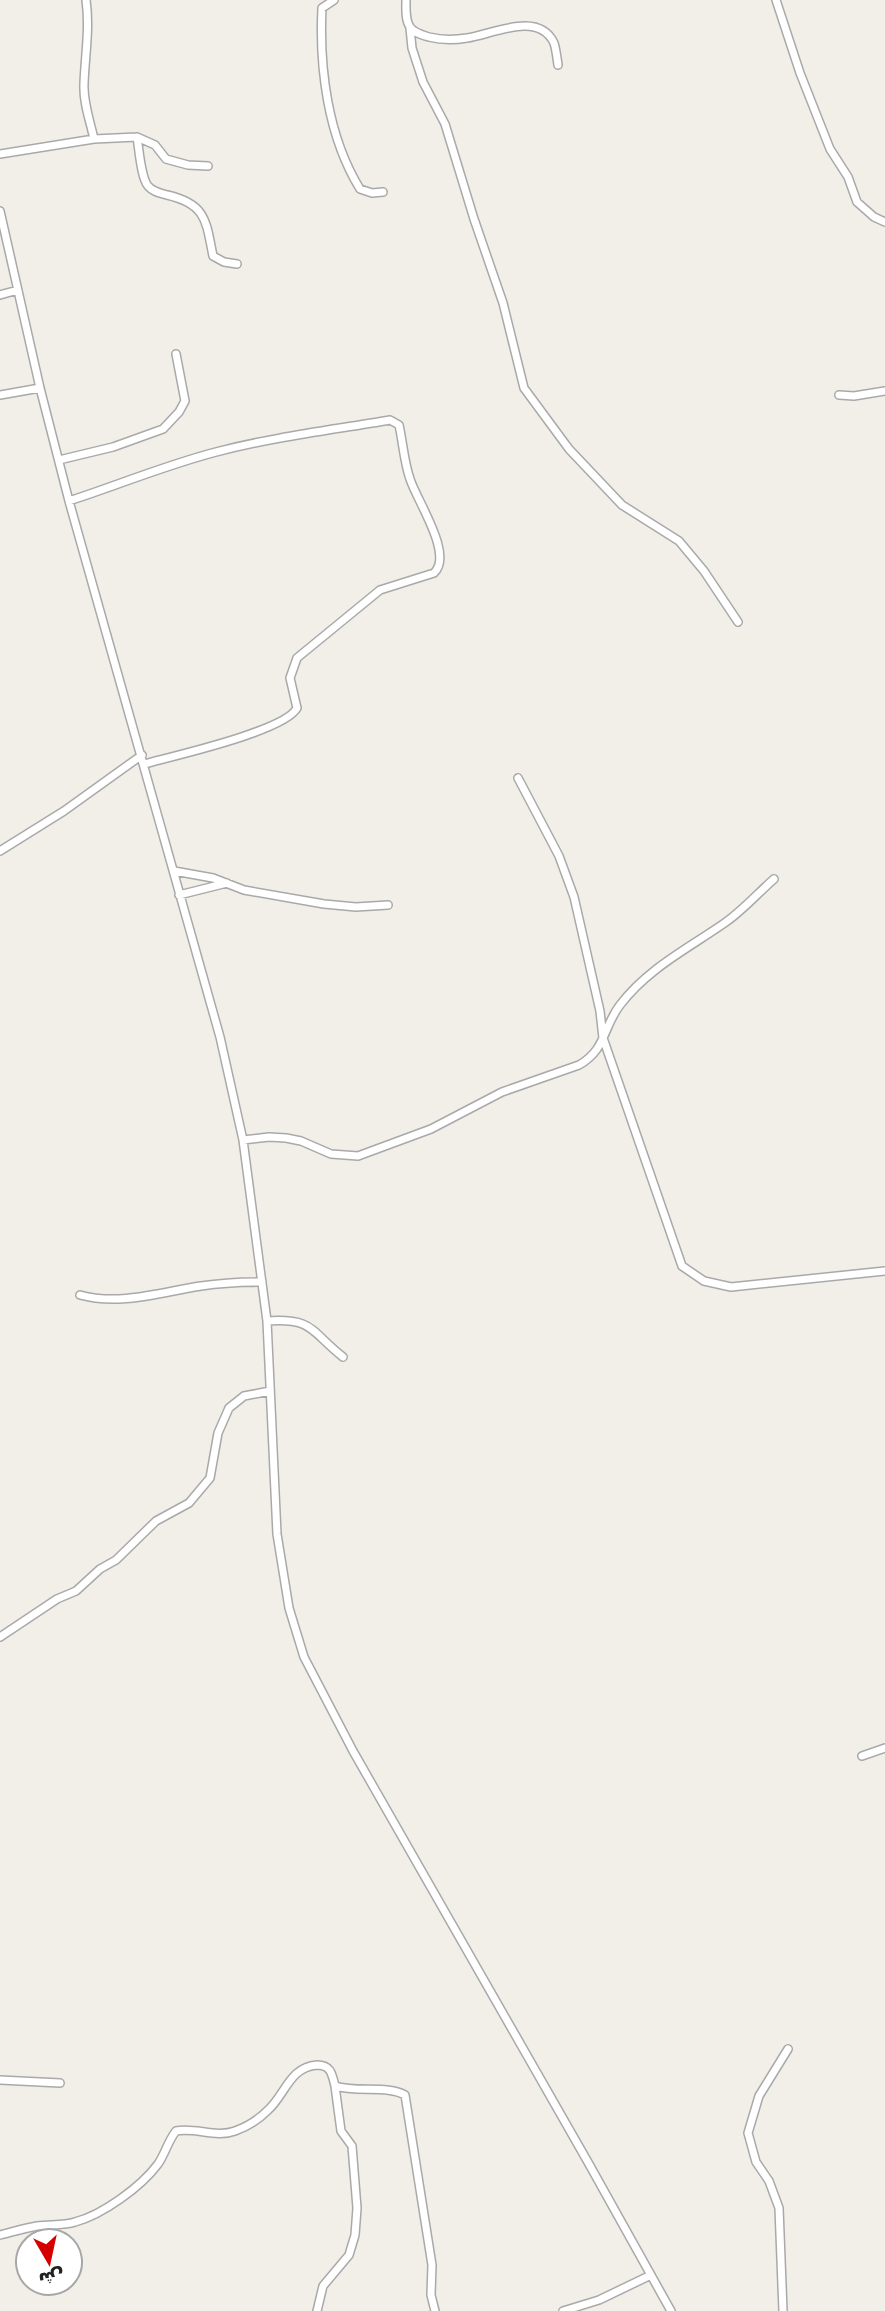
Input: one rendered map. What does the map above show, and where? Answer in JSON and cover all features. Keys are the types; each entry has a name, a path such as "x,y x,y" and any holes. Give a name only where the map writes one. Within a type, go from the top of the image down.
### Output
{"street":[{"path":"86,0 88,16 84,86 94,139"},
{"path":"334,0 322,8 321,31 327,91 336,140 360,189 372,193 383,192"},
{"path":"406,0 412,48 423,82 445,124 503,303 524,388 569,449 622,505 679,541 704,571 738,622"},
{"path":"776,0 800,73 830,149 848,177 857,202 874,217 885,222"},
{"path":"410,28 419,35 439,39 468,38 512,26 526,27 548,36 554,44 558,65"},
{"path":"137,137 145,184 154,192 173,196 193,205 206,218 212,256 237,264"},
{"path":"0,154 94,139 137,137 155,145 166,159 188,165 208,166"},
{"path":"0,211 4,245 18,290 69,501 220,1037 243,1140 267,1321 277,1534 289,1608 304,1657 353,1751 671,2311"},
{"path":"0,295 18,290"},
{"path":"59,460 113,447 163,429 185,401 176,354"},
{"path":"0,396 40,388"},
{"path":"839,395 854,396 885,391"},
{"path":"69,501 216,452 266,440 390,421 399,425 410,479 442,557 439,569 434,573 380,590 297,658 290,678 297,708 293,715 219,744 144,764"},
{"path":"1,847 64,811 142,755"},
{"path":"518,778 559,856 575,897 600,1011 603,1038 682,1266 704,1281 732,1287 885,1271"},
{"path":"174,871 228,883 244,890 324,904 356,907 388,905"},
{"path":"243,1140 286,1138 301,1141 331,1154 358,1156 432,1129 502,1092 579,1065 602,1045 612,1014 642,982 667,961 729,920 774,878"},
{"path":"179,895 228,883"},
{"path":"80,1294 114,1299 231,1282 262,1282"},
{"path":"267,1321 289,1320 307,1325 342,1357"},
{"path":"0,1637 57,1599 76,1591 100,1569 116,1560 156,1521 190,1503 210,1478 218,1433 229,1408 244,1396 270,1391"},
{"path":"862,1756 885,1748"},
{"path":"783,2311 779,2208 769,2181 756,2162 748,2133 759,2096 788,2049"},
{"path":"0,2235 37,2226 71,2224 94,2215 138,2185 151,2172 176,2131 186,2129 233,2132 266,2112 275,2103 290,2078 302,2068 325,2066 330,2069 335,2086 341,2131 352,2146 357,2208 355,2235 349,2255 323,2286 317,2311"},
{"path":"0,2080 60,2083"},
{"path":"335,2086 363,2091 398,2091 405,2095 432,2265 431,2295 435,2311"},
{"path":"563,2311 598,2300 651,2275"}]}
